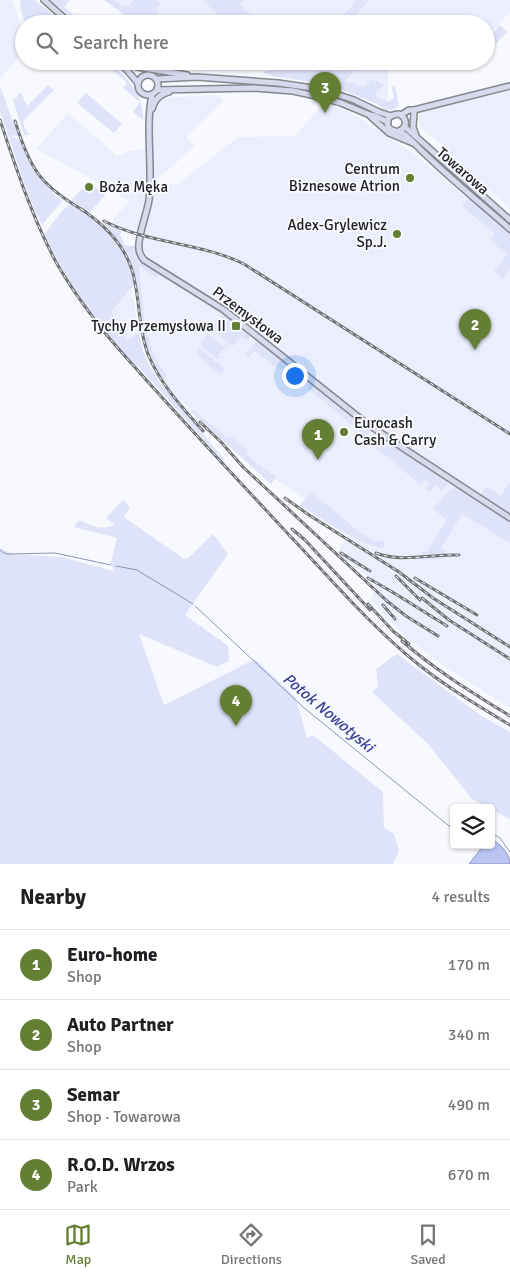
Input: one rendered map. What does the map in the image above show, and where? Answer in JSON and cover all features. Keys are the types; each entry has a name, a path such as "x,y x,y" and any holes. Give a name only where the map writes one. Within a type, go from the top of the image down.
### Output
{"street":[{"path":"44,0 62,15"},
{"path":"127,70 138,84 140,91 144,94 152,95 157,90 159,83 150,74 142,77 138,84"},
{"path":"128,70 142,77"},
{"path":"152,70 197,77 278,83 317,89 354,100 391,116 395,114 402,116 406,122 405,127 396,132 391,130 388,122 391,116"},
{"path":"157,79 197,77"},
{"path":"402,116 409,110 510,86"},
{"path":"157,90 254,88 285,90 341,103 388,122"},
{"path":"149,116 157,98 174,90"},
{"name":"Przemysłowa","path":"144,94 149,107"},
{"name":"Przemysłowa","path":"152,95 149,107 149,196 139,245 140,255 144,260 224,310 362,420 510,518"},
{"path":"370,115 389,133 408,142 415,140 413,127 414,110"},
{"name":"Towarowa","path":"405,127 426,156 510,229"},
{"name":"Towarowa","path":"399,131 415,140 510,220"}],"shaded area":[{"path":"0,0 12,0 17,15 15,15 15,62 0,79"},
{"path":"21,0 35,0 53,15 22,15 20,6"},
{"path":"50,0 70,0 64,7 74,15 69,15"},
{"path":"104,0 510,0 510,12 495,29 495,15 125,15"},
{"path":"104,0 114,0 124,7 134,0 156,0 161,4 156,10 158,12 156,15 125,15"},
{"path":"202,0 244,0 240,5 251,15 219,15"},
{"path":"357,0 369,0 356,15 344,15"},
{"path":"500,25 507,32 496,44 495,43 495,30"},
{"path":"113,70 118,70 121,73 138,95 143,111 143,120 133,112 140,102 123,88 127,83"},
{"path":"196,70 250,70 237,71"},
{"path":"274,70 389,70 387,109 362,89 303,73"},
{"path":"355,70 345,81 364,87 372,79 384,85 374,95 387,102 394,98 391,86 395,86 399,104 395,109 386,110 377,104 340,89 313,82 271,76 264,73 264,71"},
{"path":"48,85 54,90 24,120 24,127 31,135 24,135 13,100 21,92 27,106"},
{"path":"0,86 18,136 13,135 13,137 20,141 37,174 62,201 42,225 25,185 0,112"},
{"path":"510,90 510,208 419,126 419,115 424,112"},
{"path":"86,93 122,124 114,133 77,103"},
{"path":"217,95 223,101 186,137 195,146 156,180 156,186 178,184 238,137 295,136 325,102 355,115 414,154 510,234 510,708 447,668 409,639 371,601 376,581 337,553 349,534 305,499 275,479 174,395 164,378 167,376 154,355 145,326 139,265 156,277 159,273 140,259 144,235 110,223 129,201 36,149 68,113 116,156 152,147 153,112 163,98"},
{"path":"87,183 107,193 90,212 71,201"},
{"path":"470,198 510,231 510,269 503,279 494,271 507,255 490,240 495,234 462,206"},
{"path":"70,204 103,227 120,247 126,258 134,285 112,311 127,340 139,333 143,352 161,384 224,459 222,460 110,337 73,287 44,234"},
{"path":"101,222 122,231 120,235 125,245 135,246 140,259 159,273 157,278 139,266 145,326 154,355 167,376 164,378 174,395 157,369 147,348 132,266 117,239"},
{"path":"132,289 139,333 127,341 112,311"},
{"path":"224,315 249,332 250,338 243,349 248,341 241,336 233,346 215,332 214,325"},
{"path":"208,334 224,346 226,344 227,346 218,355 219,358 216,358 201,345 201,342"},
{"path":"256,342 260,342 304,377 306,380 302,385 299,385 299,382 291,375 289,376 274,366 255,351 248,358 246,352"},
{"path":"198,347 226,370 221,374 201,359 197,351"},
{"path":"310,383 366,428 369,432 367,437 363,438 359,435 361,429 353,426 310,390 307,386"},
{"path":"193,410 226,437 232,437 248,450 246,454 276,477 271,484 191,412"},
{"path":"377,437 445,479 448,483 442,491 435,485 430,492 426,489 429,483 425,480 421,485 370,443"},
{"path":"510,481 510,515 483,498 481,494 487,487 501,496"},
{"path":"456,487 510,522 510,543 462,514 441,548 445,551 446,558 422,560 421,552 427,552 447,520 433,509 450,490"},
{"path":"311,492 362,534 372,540 384,541 384,548 352,537 300,505"},
{"path":"123,500 130,507 124,517 184,559 188,558 213,534 228,554 185,615 228,646 229,661 217,667 139,634 164,705 255,659 296,698 307,738 313,735 383,792 384,828 394,834 399,851 393,864 0,864 0,548 12,554 61,557 114,571 111,562 117,538 74,527 79,520 101,528 114,524 106,518"},
{"path":"397,654 480,715 510,732 510,819 495,811 495,804 481,804 472,799 428,744 372,692 378,687 376,669"}],"water":[{"path":"495,841 504,849 510,860 510,864 469,864 481,849 495,849"}],"waterway":[{"path":"0,550 8,554 55,553 111,565"},
{"path":"116,566 137,570 193,604"},
{"name":"Potok Nowotyski","path":"195,606 303,707 450,827"},
{"path":"495,835 500,838 510,852"}],"railway":[{"path":"0,120 25,192 47,245 67,280 104,332 196,435 380,631 436,678 510,725"},
{"path":"15,121 26,152 39,175 58,194 86,212"},
{"path":"81,209 109,232 123,250 132,271 143,337 148,354 165,385 203,431"},
{"path":"104,221 121,229 210,251 244,264 510,434"},
{"path":"200,422 243,467 387,601 406,616 438,636"},
{"path":"285,498 399,572 433,598 510,647"},
{"path":"292,529 305,540 370,610"},
{"path":"341,553 370,571"},
{"path":"376,553 406,558 459,555"},
{"path":"396,576 420,600"},
{"path":"368,578 447,626"},
{"path":"415,578 477,615"},
{"path":"422,598 449,620 510,659"},
{"path":"368,604 393,631 409,644"},
{"path":"383,605 395,619"},
{"path":"402,641 468,690 510,716"}],"place":[{"name":"Semar","path":"325,113"},
{"name":"Centrum Biznesowe Atrion","path":"410,178"},
{"name":"Boża Męka","path":"89,187"},
{"name":"Adex-Grylewicz Sp.J.","path":"397,234"},
{"name":"Tychy Przemysłowa II","path":"236,326"},
{"name":"Auto Partner","path":"475,350"},
{"name":"Eurocash Cash & Carry","path":"344,432"},
{"name":"Euro-home","path":"318,460"},
{"name":"R.O.D. Wrzos","path":"236,726"}]}
